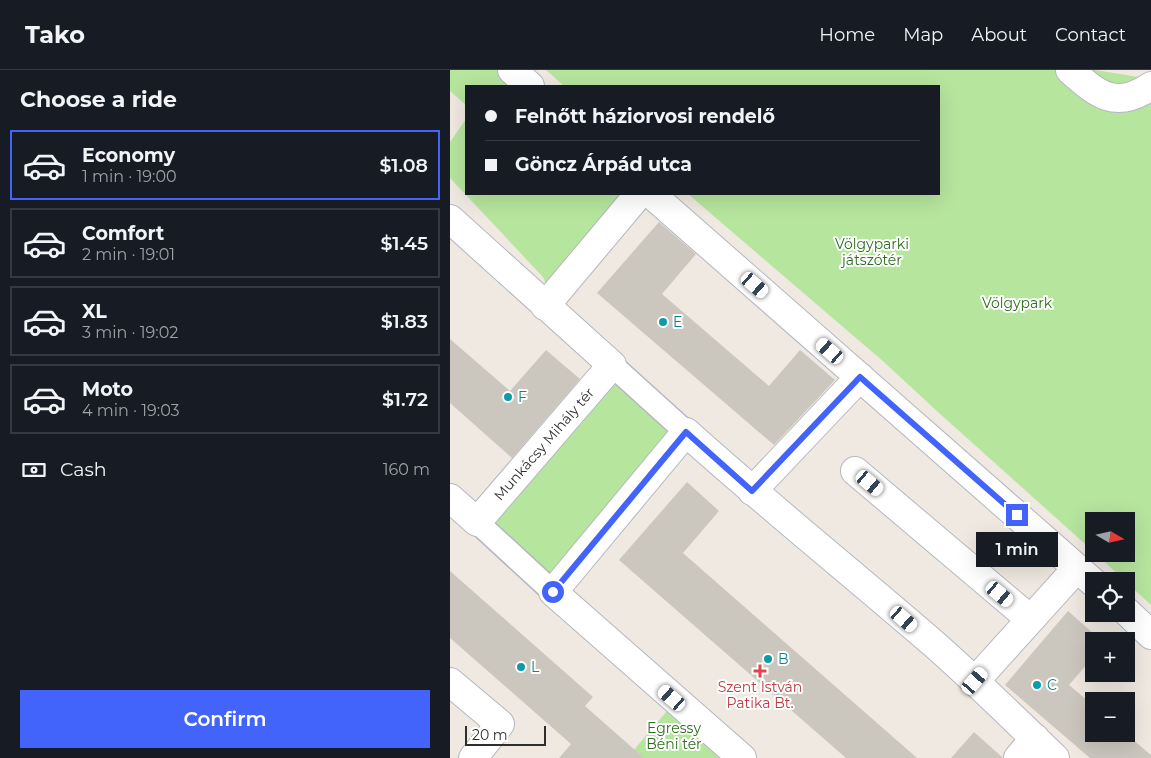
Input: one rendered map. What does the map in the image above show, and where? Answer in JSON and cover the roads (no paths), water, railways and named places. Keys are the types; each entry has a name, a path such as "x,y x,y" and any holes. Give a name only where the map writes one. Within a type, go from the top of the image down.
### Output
{"street":[{"path":"512,70 529,85"},
{"path":"1070,70 1089,87 1106,96 1124,100 1151,86"},
{"path":"545,306 638,195"},
{"path":"652,195 1085,574"},
{"path":"450,219 752,491 803,532 975,681 1026,748 1055,758"},
{"name":"Munkácsy Mihály tér","path":"477,522 612,366"},
{"path":"752,491 860,377"},
{"path":"553,592 686,432"},
{"path":"855,471 1030,619"},
{"path":"450,498 553,592 742,758"},
{"path":"975,681 1030,619 1085,576"},
{"path":"1135,620 1151,635"},
{"path":"450,682 500,724 473,758"}],"place":[{"name":"E","path":"663,322"},
{"name":"F","path":"508,397"},
{"name":"B","path":"768,659"},
{"name":"L","path":"521,667"},
{"name":"Szent István Patika Bt.","path":"760,671"},
{"name":"C","path":"1037,685"}],"park label":[{"name":"Völgyparki játszótér","path":"872,252"},
{"name":"Völgypark","path":"1017,303"},
{"name":"Egressy Béni tér","path":"674,736"}]}
